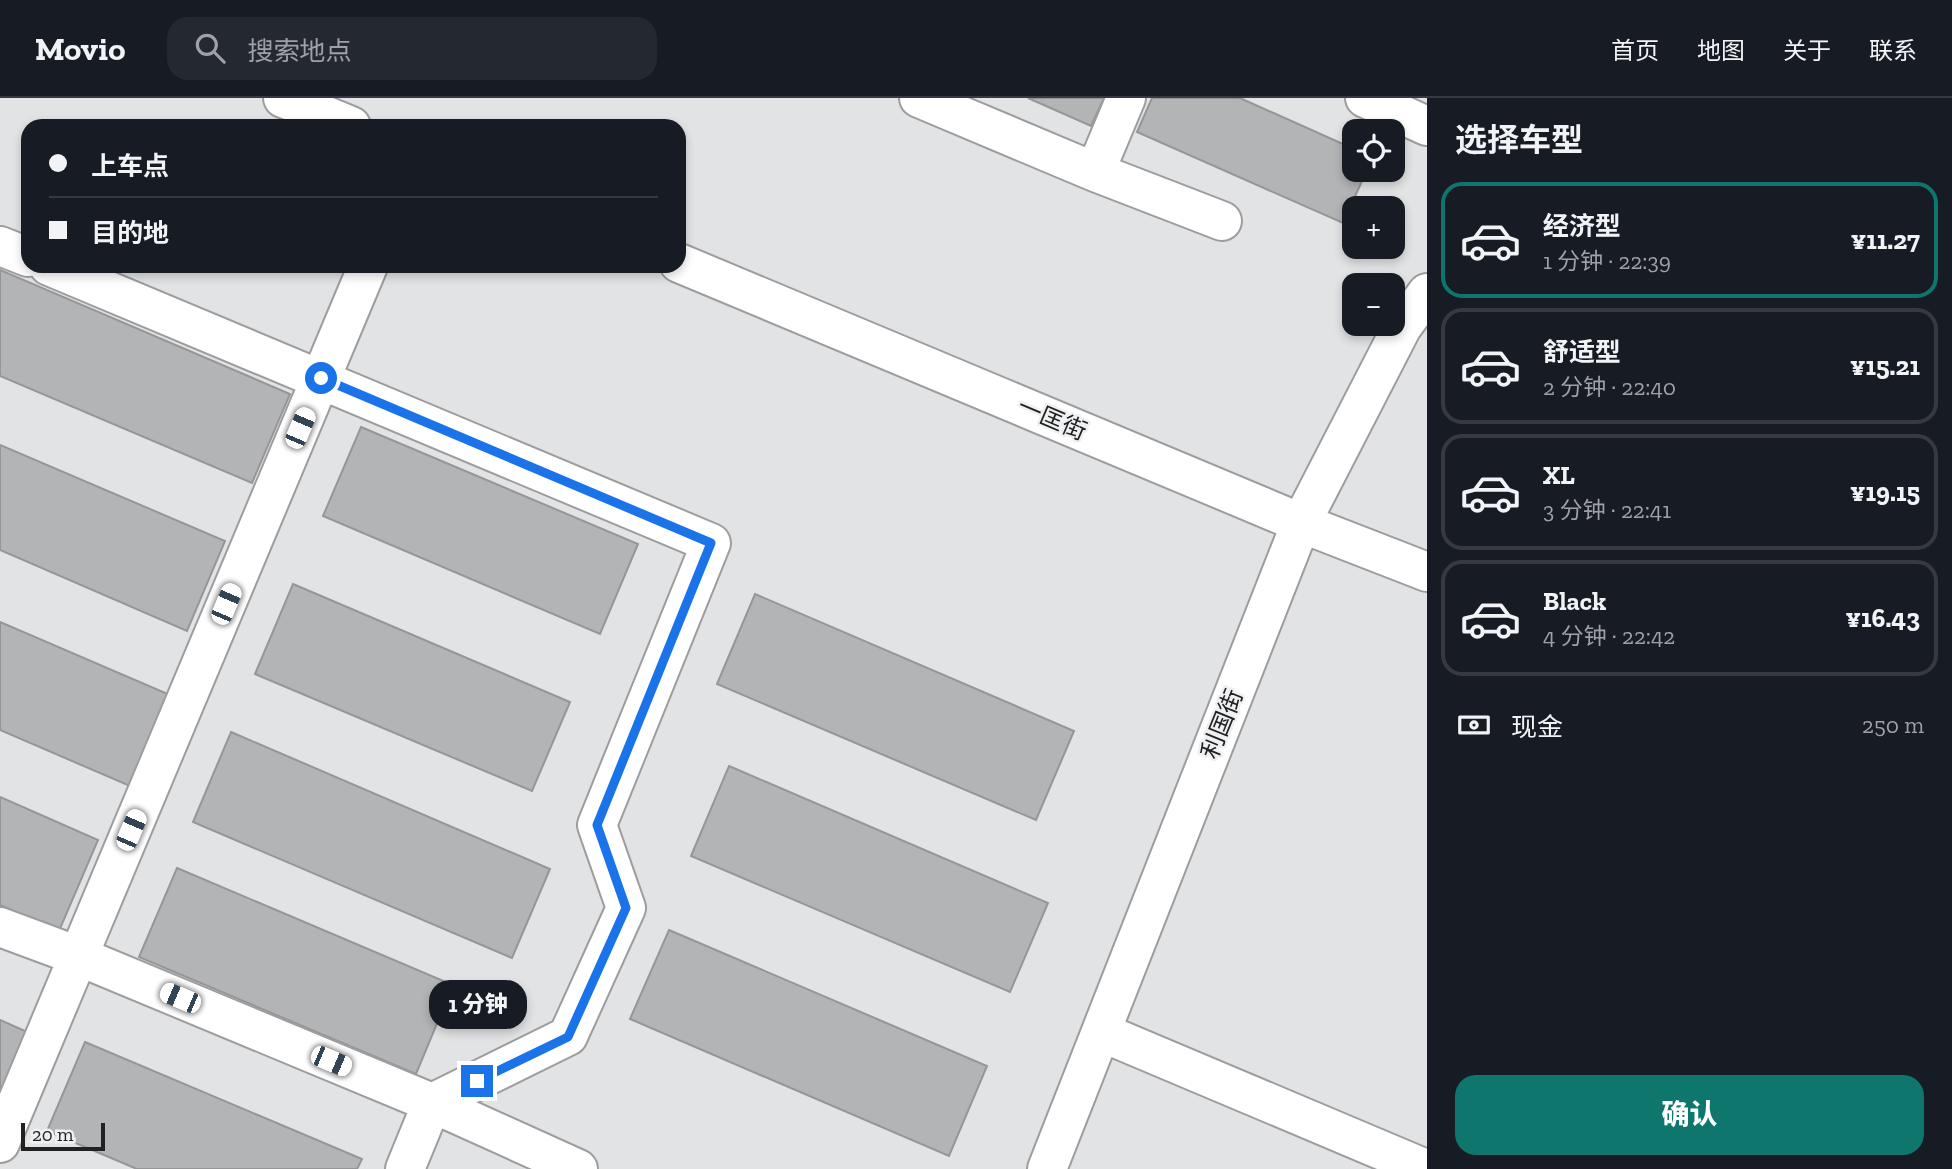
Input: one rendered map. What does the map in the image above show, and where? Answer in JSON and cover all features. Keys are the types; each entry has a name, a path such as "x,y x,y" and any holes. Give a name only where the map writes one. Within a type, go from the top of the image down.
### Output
{"street":[{"path":"283,98 334,119"},
{"path":"919,98 1095,172 1222,221"},
{"path":"1095,172 1126,98"},
{"path":"1366,98 1427,126"},
{"path":"0,246 21,254"},
{"name":"一匡街","path":"686,266 1301,523 1427,572"},
{"path":"66,273 711,543 597,825 626,908 568,1037 432,1103 405,1169"},
{"path":"0,1143 365,273"},
{"name":"利国街","path":"1047,1169 1301,523 1402,327 1427,293"},
{"path":"0,927 78,956 432,1103 578,1169"},
{"path":"1101,1032 1404,1165"}],"building":[{"path":"1028,98 1104,98 1091,126"},
{"path":"1152,98 1240,98 1342,144 1342,182 1362,182 1355,196 1342,196 1342,223 1137,132"},
{"path":"0,270 290,394 252,483 0,376"},
{"path":"361,427 638,544 600,634 323,516"},
{"path":"0,445 225,541 187,631 0,550"},
{"path":"293,584 570,702 532,791 255,674"},
{"path":"755,594 1074,731 1036,820 717,684"},
{"path":"0,622 170,695 130,786 0,730"},
{"path":"231,732 550,869 512,958 193,822"},
{"path":"729,766 1048,903 1010,992 691,856"},
{"path":"0,797 98,840 59,931 0,905"},
{"path":"177,868 453,985 416,1074 139,957"},
{"path":"669,930 987,1066 949,1156 630,1019"},
{"path":"0,1020 34,1035 0,1113"},
{"path":"85,1042 362,1159 357,1169 137,1169 47,1131"}],"route":[{"path":"321,378 711,543 597,825 626,908 568,1037 477,1081"}]}
